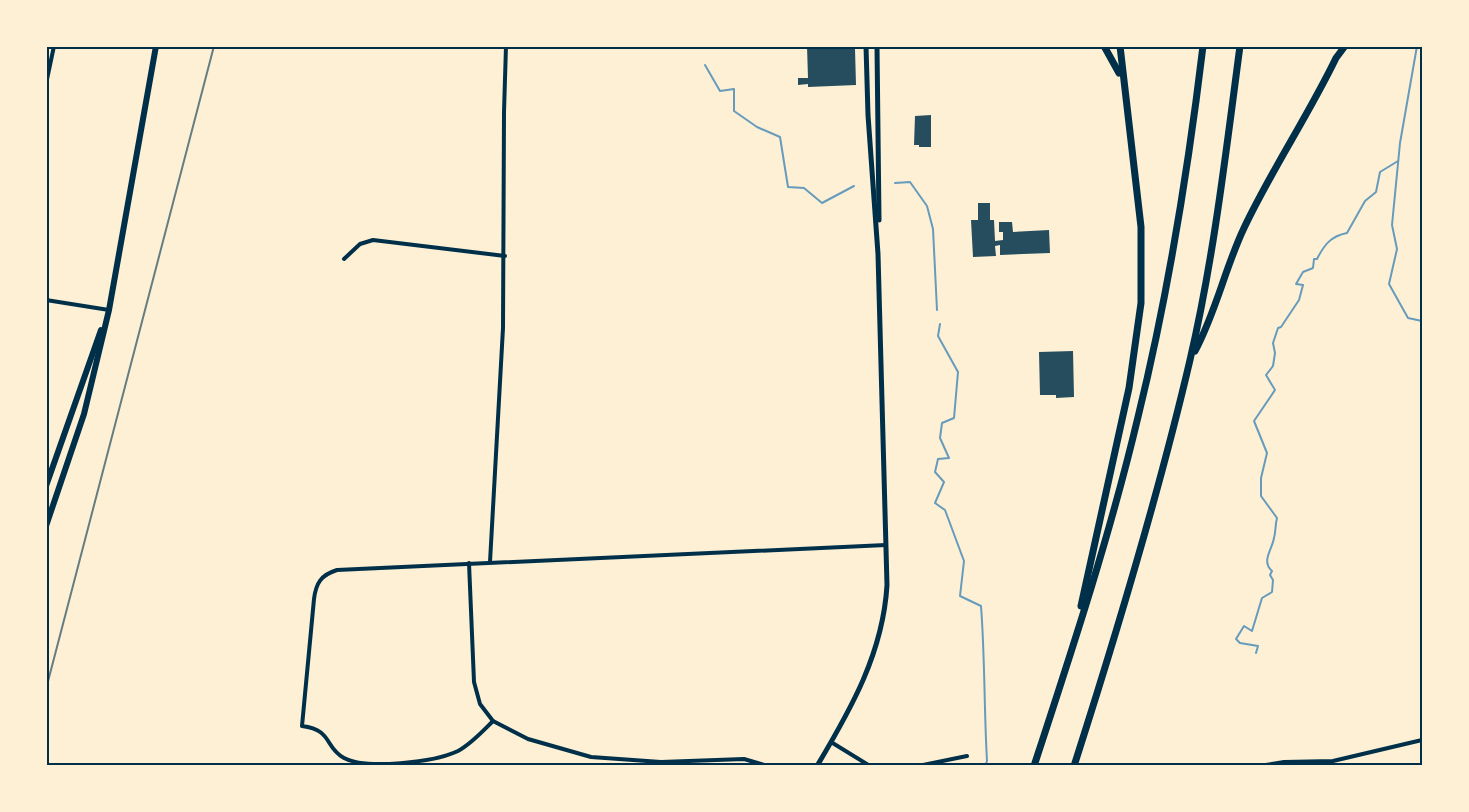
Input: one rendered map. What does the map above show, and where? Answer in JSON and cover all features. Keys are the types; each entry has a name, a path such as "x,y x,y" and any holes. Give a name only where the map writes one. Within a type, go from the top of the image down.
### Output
{"highway":[{"path":"1104,46 1122,82"},
{"path":"1070,654 1123,416 1140,320 1141,228 1119,46"},
{"path":"1034,765 1070,654 1128,459 1156,337 1185,181 1203,46"},
{"path":"1074,765 1143,546 1191,358 1220,198 1240,46"},
{"path":"1336,58 1338,46"},
{"path":"1191,358 1208,326 1223,278 1244,228 1336,58 1346,46"}],"main road":[{"path":"46,526 84,414 109,310 156,46"},
{"path":"817,765 865,680 876,646 887,593 878,254 868,115 866,46"},
{"path":"877,46 878,254"},
{"path":"46,486 109,310"}],"street":[{"path":"46,84 54,46"},
{"path":"490,562 501,398 505,256 503,171 506,46"},
{"path":"344,259 360,244 373,240 505,256"},
{"path":"46,300 109,310"},
{"path":"493,721 470,743 456,752 431,760 395,763 367,763 348,759 337,752 322,732 312,727 302,726 314,599 316,588 323,576 337,570 887,545"},
{"path":"469,563 474,682 480,704 493,721 528,739 591,757 661,762 744,759 768,765"},
{"path":"1259,765 1333,761 1422,740"},
{"path":"831,742 870,765"},
{"path":"918,765 967,756"}],"building":[{"path":"807,46 852,46 855,49 856,85 808,87 808,84 798,85 798,78 808,78"},
{"path":"931,115 931,147 914,145 915,116"},
{"path":"978,203 990,203 990,220 994,220 995,241 1003,240 1003,232 999,232 999,222 1012,222 1013,232 1049,230 1050,253 1000,255 1000,245 995,246 996,256 973,257 971,220 978,220"},
{"path":"1073,351 1074,397 1056,398 1056,395 1040,395 1039,352"}],"waterway":[{"path":"1417,46 1400,143 1392,225 1397,249 1389,284 1408,318 1422,321"},
{"path":"705,65 720,91 734,89 734,111 757,127 780,137 788,187 804,188 822,203 854,186"},
{"path":"1256,653 1258,646 1240,643 1236,639 1244,626 1252,631 1262,598 1272,592 1273,580 1270,575 1272,571 1267,559 1275,535 1277,518 1261,496 1261,478 1267,453 1254,421 1275,390 1266,375 1273,366 1275,353 1273,343 1278,328 1281,327 1299,300 1303,285 1296,284 1303,272 1313,268 1314,259 1317,259 1329,242 1347,233 1365,201 1376,192 1380,172 1398,161"},
{"path":"895,183 910,182 927,206 933,229 937,310"},
{"path":"940,324 938,336 958,372 954,418 942,423 940,438 949,458 938,459 935,472 944,482 935,503 945,510 964,561 960,596 981,606 987,761 985,766"}],"railway":[{"path":"46,689 214,46"}]}
